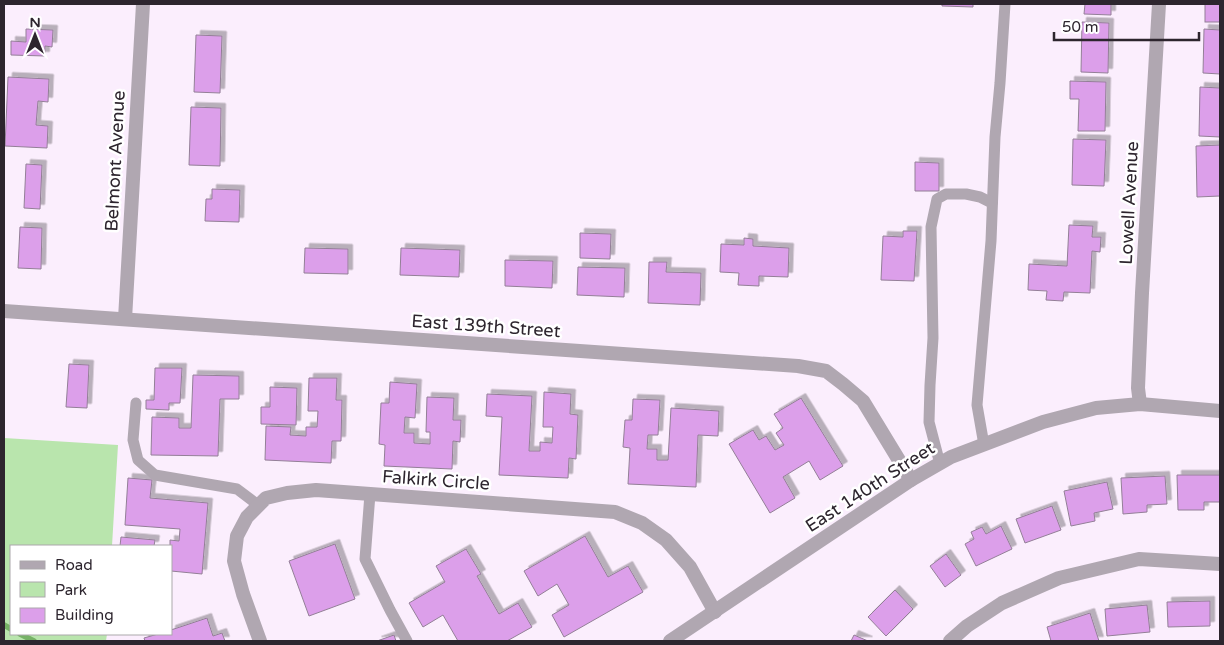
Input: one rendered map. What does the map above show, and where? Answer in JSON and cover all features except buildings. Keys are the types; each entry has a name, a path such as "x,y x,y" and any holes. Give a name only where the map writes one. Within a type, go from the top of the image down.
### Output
{"street":[{"name":"Belmont Avenue","path":"125,320 143,4"},
{"name":"Lowell Avenue","path":"1140,404 1138,388 1142,293 1159,4"},
{"name":"East 139th Street","path":"4,311 798,366 826,371 863,401 911,480"},
{"path":"1140,404 1220,411"},
{"name":"East 140th Street","path":"670,641 911,480 951,457 1043,422 1096,408 1140,404"},
{"name":"Falkirk Circle","path":"260,641 243,594 234,561 237,536 247,517 266,498 287,493 316,490 615,512 642,523 666,540 690,567 715,612"},
{"path":"950,641 967,626 1002,603 1058,578 1139,559 1220,564"}],"lane":[{"path":"984,445 977,405 988,285 1004,4"},
{"path":"940,464 929,422 932,338 931,227 937,199 946,194 966,194 980,197 992,204"},
{"path":"136,403 133,440 138,460 155,474 237,489 258,506"},
{"path":"370,494 365,559 407,641"}],"green space":[{"path":"4,438 118,445 112,545 10,545 10,635 107,635 106,641 4,641"}],"waterway":[{"path":"4,625 10,628"},
{"path":"22,635 34,641"}]}
